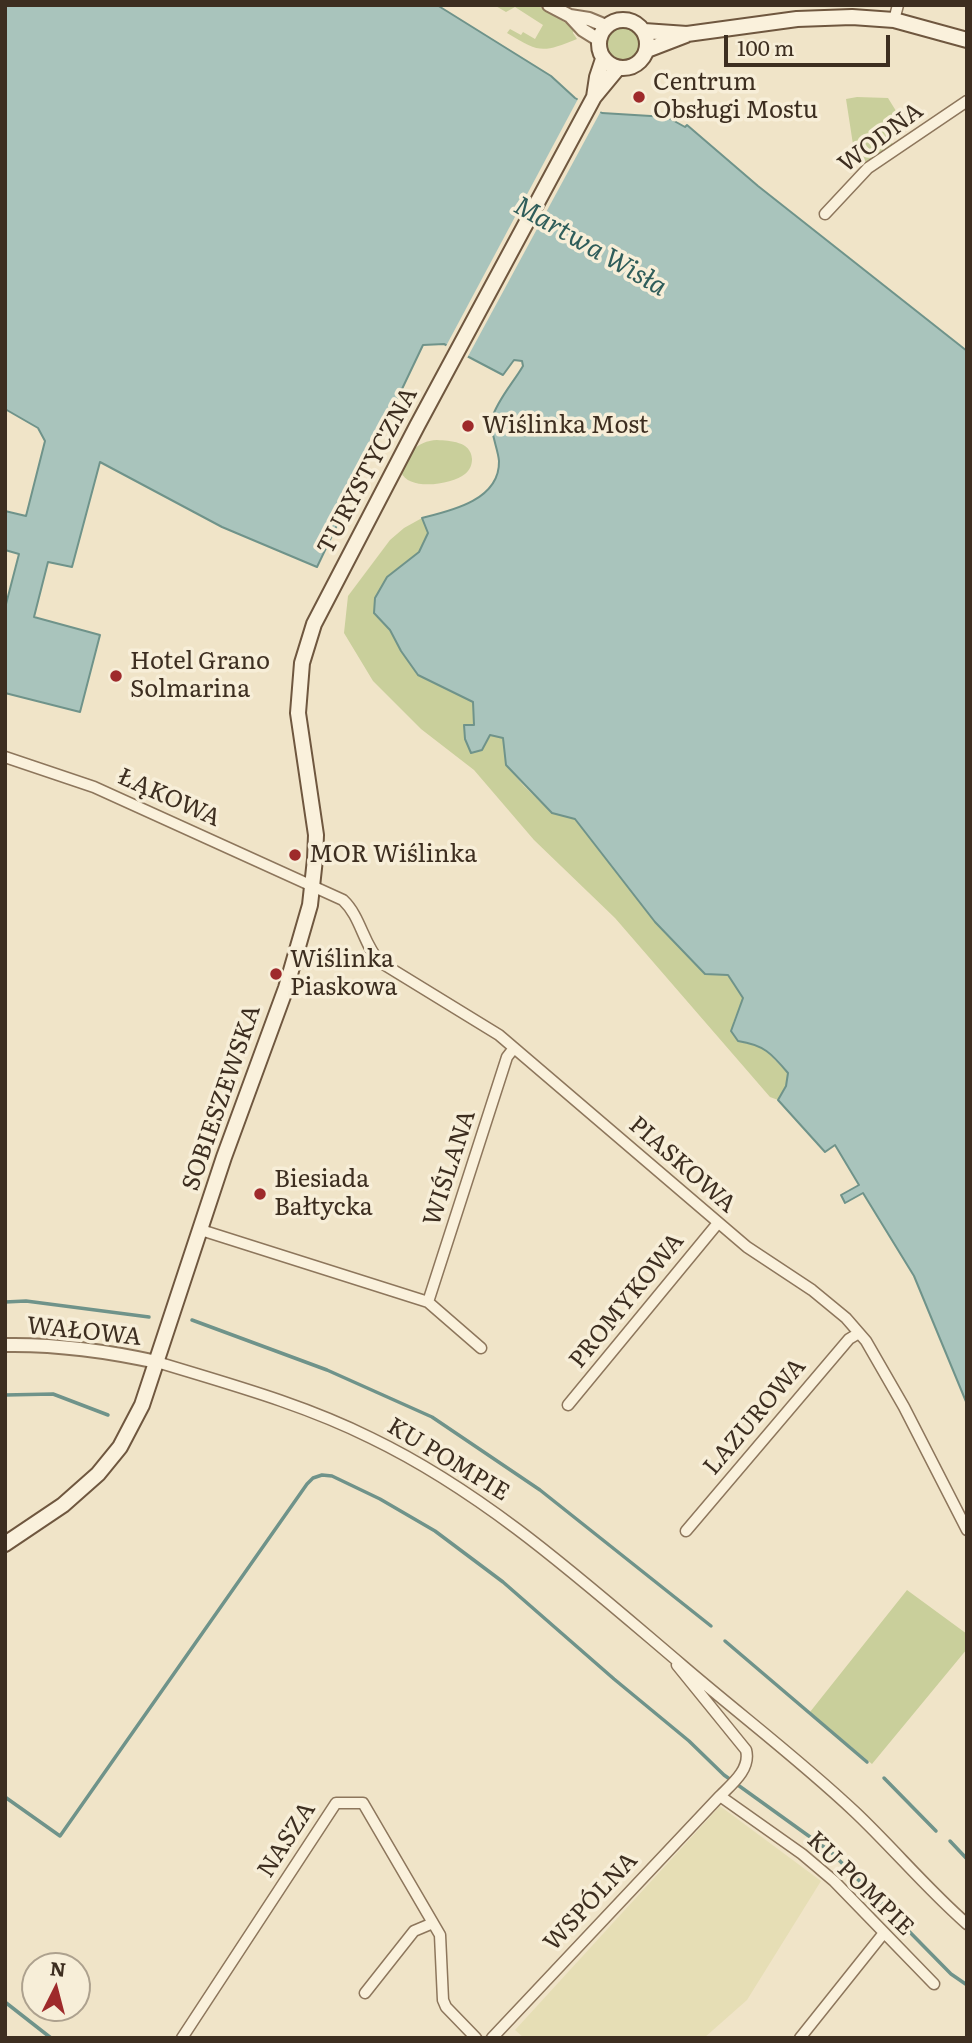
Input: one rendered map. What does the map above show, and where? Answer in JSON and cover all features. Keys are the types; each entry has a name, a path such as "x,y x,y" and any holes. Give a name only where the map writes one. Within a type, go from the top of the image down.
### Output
{"main road":[{"path":"643,31 687,34 819,17 852,16 894,20 967,40"},
{"path":"622,20 638,25 643,31 647,50 635,66 618,68 603,59 598,40 607,26 622,20"},
{"path":"647,50 687,34"},
{"path":"593,99 603,59"},
{"path":"593,99 618,68"},
{"name":"TURYSTYCZNA","path":"321,607 593,99"},
{"name":"SOBIESZEWSKA","path":"5,1544 63,1505 109,1462 131,1428 157,1362 224,1157 301,941 313,885 315,859 314,817 301,741 299,701 305,650 321,607"}],"street":[{"path":"549,5 570,16 607,26"},
{"path":"894,20 898,5"},
{"path":"570,16 583,30 598,40"},
{"name":"WODNA","path":"825,214 868,168 967,101"},
{"name":"ŁĄKOWA","path":"5,757 94,787 313,885"},
{"name":"PIASKOWA","path":"313,885 339,897 347,904 368,947 380,962 490,1029 718,1223 754,1252 827,1301 859,1333 905,1407 967,1530"},
{"name":"WIŚLANA","path":"428,1302 507,1058 514,1048"},
{"name":"PROMYKOWA","path":"568,1405 718,1223"},
{"path":"201,1230 428,1302 481,1348"},
{"name":"LAZUROWA","path":"687,1531 849,1339 859,1333"},
{"name":"WAŁOWA","path":"5,1345 85,1349 157,1362"},
{"name":"KU POMPIE","path":"157,1362 323,1416 373,1438 457,1486 510,1523 588,1585 854,1811 967,1924"},
{"name":"KU POMPIE","path":"678,1662 676,1667 746,1750 748,1758 742,1772 723,1794 834,1881 934,1984"},
{"name":"WSPÓLNA","path":"492,2038 723,1794"},
{"name":"NASZA","path":"182,2038 336,1803 363,1804 440,1936 443,2000 446,2007 476,2038"},
{"path":"365,1993 414,1931 433,1923"},
{"path":"800,2038 883,1934"}],"shaded area":[{"path":"720,1806 821,1881 747,2000 704,2038 524,2038 515,2030"}],"green space":[{"path":"494,5 537,5 574,28 573,33 577,39 548,49 534,47 507,33 510,29 535,39 543,25 515,7 506,12"},
{"path":"623,28 635,32 639,44 635,56 623,60 611,56 607,44 611,32"},
{"path":"888,98 901,119 887,136 894,146 874,159 856,164 846,99"},
{"path":"437,440 459,443 468,449 472,459 468,471 459,478 442,483 422,484 406,478 401,472 410,454 418,446"},
{"path":"422,518 428,533 419,552 387,577 374,614 390,630 418,675 473,702 474,725 465,725 482,750 490,735 503,737 506,765 524,786 552,813 575,819 655,922 728,975 743,998 733,1023 738,1041 759,1044 788,1073 786,1086 778,1100 770,1097 615,918 534,840 474,770 421,729 373,681 344,633 348,596 390,540"},
{"path":"907,1590 967,1634 967,1649 872,1764 810,1712"}],"water":[{"name":"Martwa Wisła","path":"5,5 437,5 551,76 575,98 602,113 667,117 685,127 687,125 758,186 967,351 967,1404 914,1276 863,1193 845,1203 841,1195 859,1185 835,1145 825,1152 778,1100 786,1086 788,1073 777,1060 761,1048 738,1041 731,1031 743,998 728,975 705,974 655,922 575,819 552,813 506,765 503,738 490,735 482,750 471,753 465,739 464,725 474,725 473,702 418,675 390,630 374,613 375,598 387,577 419,552 428,533 422,518 472,502 491,485 497,474 499,461 492,418 523,366 522,361 514,360 503,375 444,344 423,345 317,567 222,527 100,462 72,567 48,562 34,617 100,635 80,712 5,693 5,608 19,554 5,550 5,511 26,516 45,441 38,428 5,409"}],"pier":[{"path":"579,97 602,109 466,360 445,348"}],"waterway":[{"path":"5,1302 26,1301 149,1317"},
{"path":"192,1320 327,1370 432,1417 540,1490 711,1626"},
{"path":"5,1395 53,1394 108,1415"},
{"path":"5,1797 60,1836 307,1484 322,1475 332,1476 380,1499 435,1531 503,1582 689,1741 724,1775 831,1852 951,1974 967,1985"},
{"path":"725,1641 867,1762"},
{"path":"884,1778 936,1831"},
{"path":"950,1841 967,1859"},
{"path":"5,2002 51,2038"}],"place":[{"name":"Centrum Obsługi Mostu","path":"639,97"},
{"name":"Wiślinka Most","path":"468,426"},
{"name":"Hotel Grano Solmarina","path":"116,676"},
{"name":"MOR Wiślinka","path":"295,855"},
{"name":"Wiślinka Piaskowa","path":"276,974"},
{"name":"Biesiada Bałtycka","path":"260,1194"}]}
